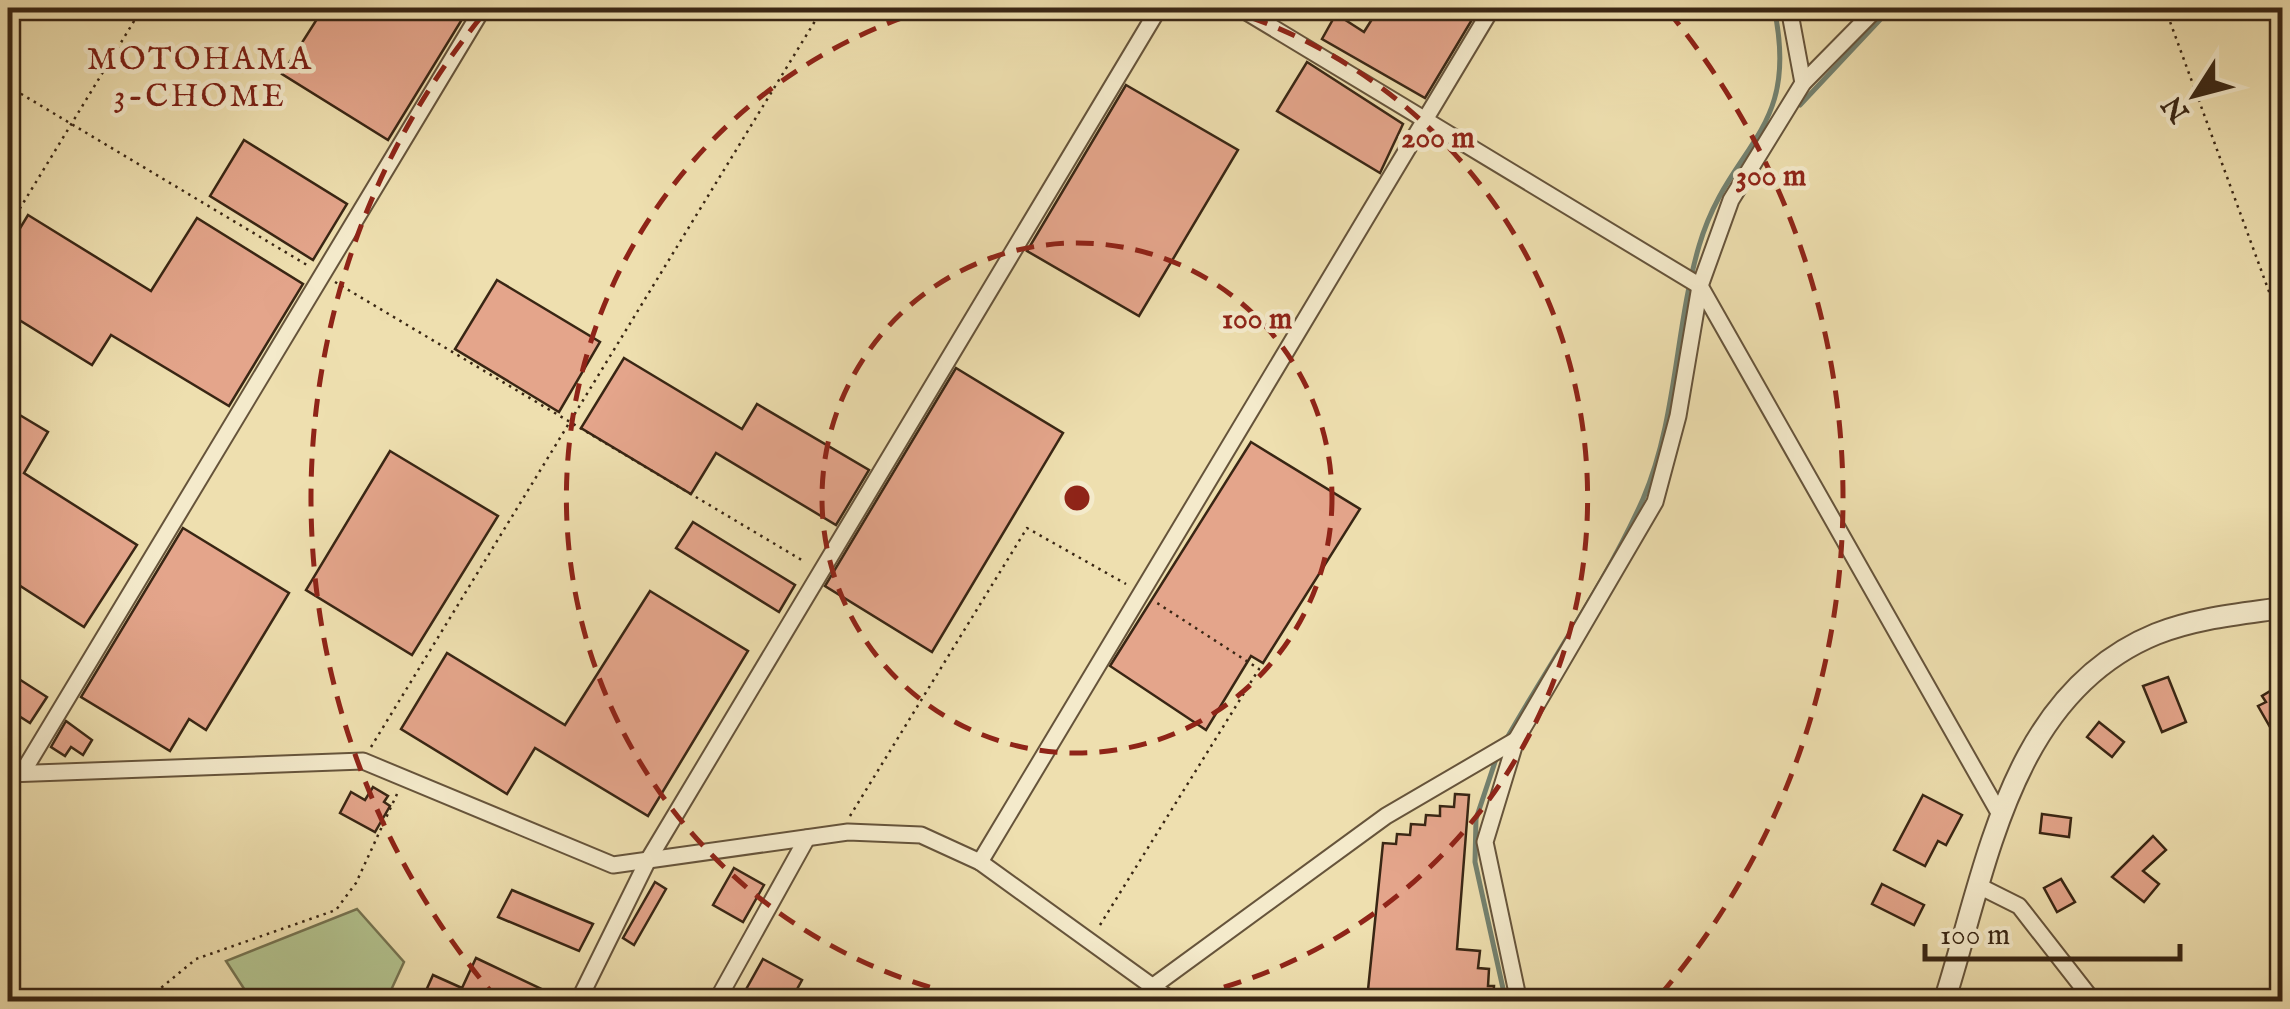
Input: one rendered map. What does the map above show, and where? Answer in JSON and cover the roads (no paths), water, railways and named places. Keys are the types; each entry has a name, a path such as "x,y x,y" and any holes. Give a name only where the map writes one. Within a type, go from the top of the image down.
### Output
{"street":[{"path":"16,772 483,8"},
{"path":"578,1002 648,862 1159,8"},
{"path":"1240,8 1694,282 2002,818"},
{"path":"980,862 1492,8"},
{"path":"1789,8 1803,84"},
{"path":"1519,1002 1485,842 1516,740 1655,502 1678,416 1694,282 1732,200 1803,84 1877,8"},
{"path":"1944,1002 2020,766 2041,729 2089,676 2156,634 2282,608"},
{"path":"1142,1002 1152,987 1386,816 1516,740"},
{"path":"16,772 362,761 613,865 848,832 921,834 980,862 1174,1002"},
{"path":"716,1002 807,838"},
{"path":"1981,887 2019,906 2094,1002"}],"waterway":[{"path":"1507,738 1612,560 1654,469 1699,246 1712,211 1770,112 1778,84 1780,50 1774,8"},
{"path":"1800,105 1891,8"},
{"path":"1497,756 1476,819 1475,862 1506,1002"}],"district":[{"name":"MOTOHAMA 3-CHOME","path":"200,78"}]}
